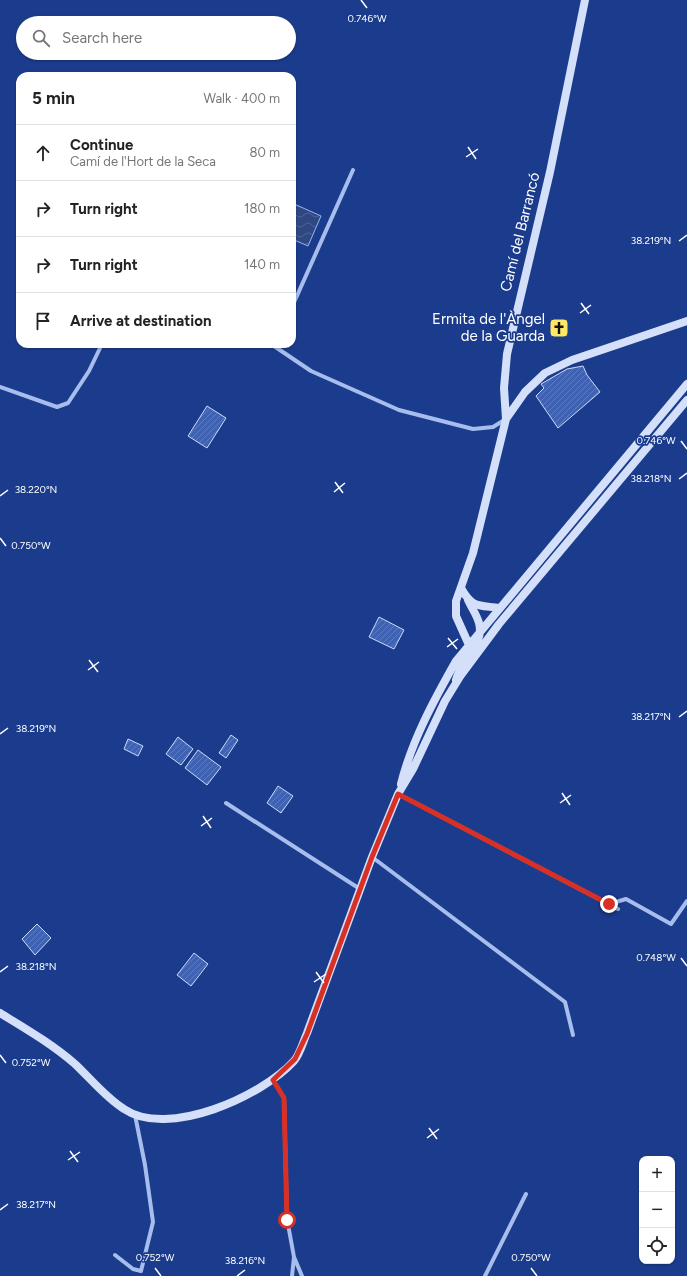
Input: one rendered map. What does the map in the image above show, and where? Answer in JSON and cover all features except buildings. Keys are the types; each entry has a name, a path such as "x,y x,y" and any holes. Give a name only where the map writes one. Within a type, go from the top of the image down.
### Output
{"main road":[{"name":"Camí del Barrancó","path":"469,645 464,630 456,616 456,601 473,553 506,419 504,388 507,354 550,172 585,0"},
{"path":"506,419 525,392 545,373 572,360 677,324 687,322"},
{"path":"677,324 687,328"},
{"path":"0,1013 47,1042 74,1063 124,1110 144,1118 166,1120 190,1116 238,1100 273,1080 295,1059 304,1040 372,857 398,794 406,765 429,709 456,661 687,384"},
{"path":"398,794 413,769 445,701 455,684 499,624 687,400"},
{"path":"464,630 480,631 490,627 557,548 566,544"},
{"path":"455,684 458,669 478,643 480,631 479,621 461,588"},
{"path":"468,600 475,605 499,608"}],"street":[{"path":"296,298 353,170"},
{"path":"0,387 57,407 68,403 89,371 100,348"},
{"path":"278,348 311,370 399,410 473,429 493,427 506,419"},
{"path":"398,794 618,909"},
{"path":"226,803 360,890"},
{"path":"372,857 565,1002 573,1035"},
{"path":"609,904 626,899 671,924 687,902"},
{"path":"273,1080 284,1098 287,1220 294,1256 302,1276"},
{"path":"115,1255 133,1269 141,1271 153,1222 145,1165 135,1114"},
{"path":"485,1276 526,1194"},
{"path":"292,1276 294,1256"}],"water":[{"path":"296,205 321,216 308,246 296,241"}],"place":[{"name":"Ermita de l'Àngel de la Guarda","path":"559,328"}],"route":[{"path":"287,1220 284,1098 273,1080 295,1059 307,1034 372,857 398,794 609,904"}]}
